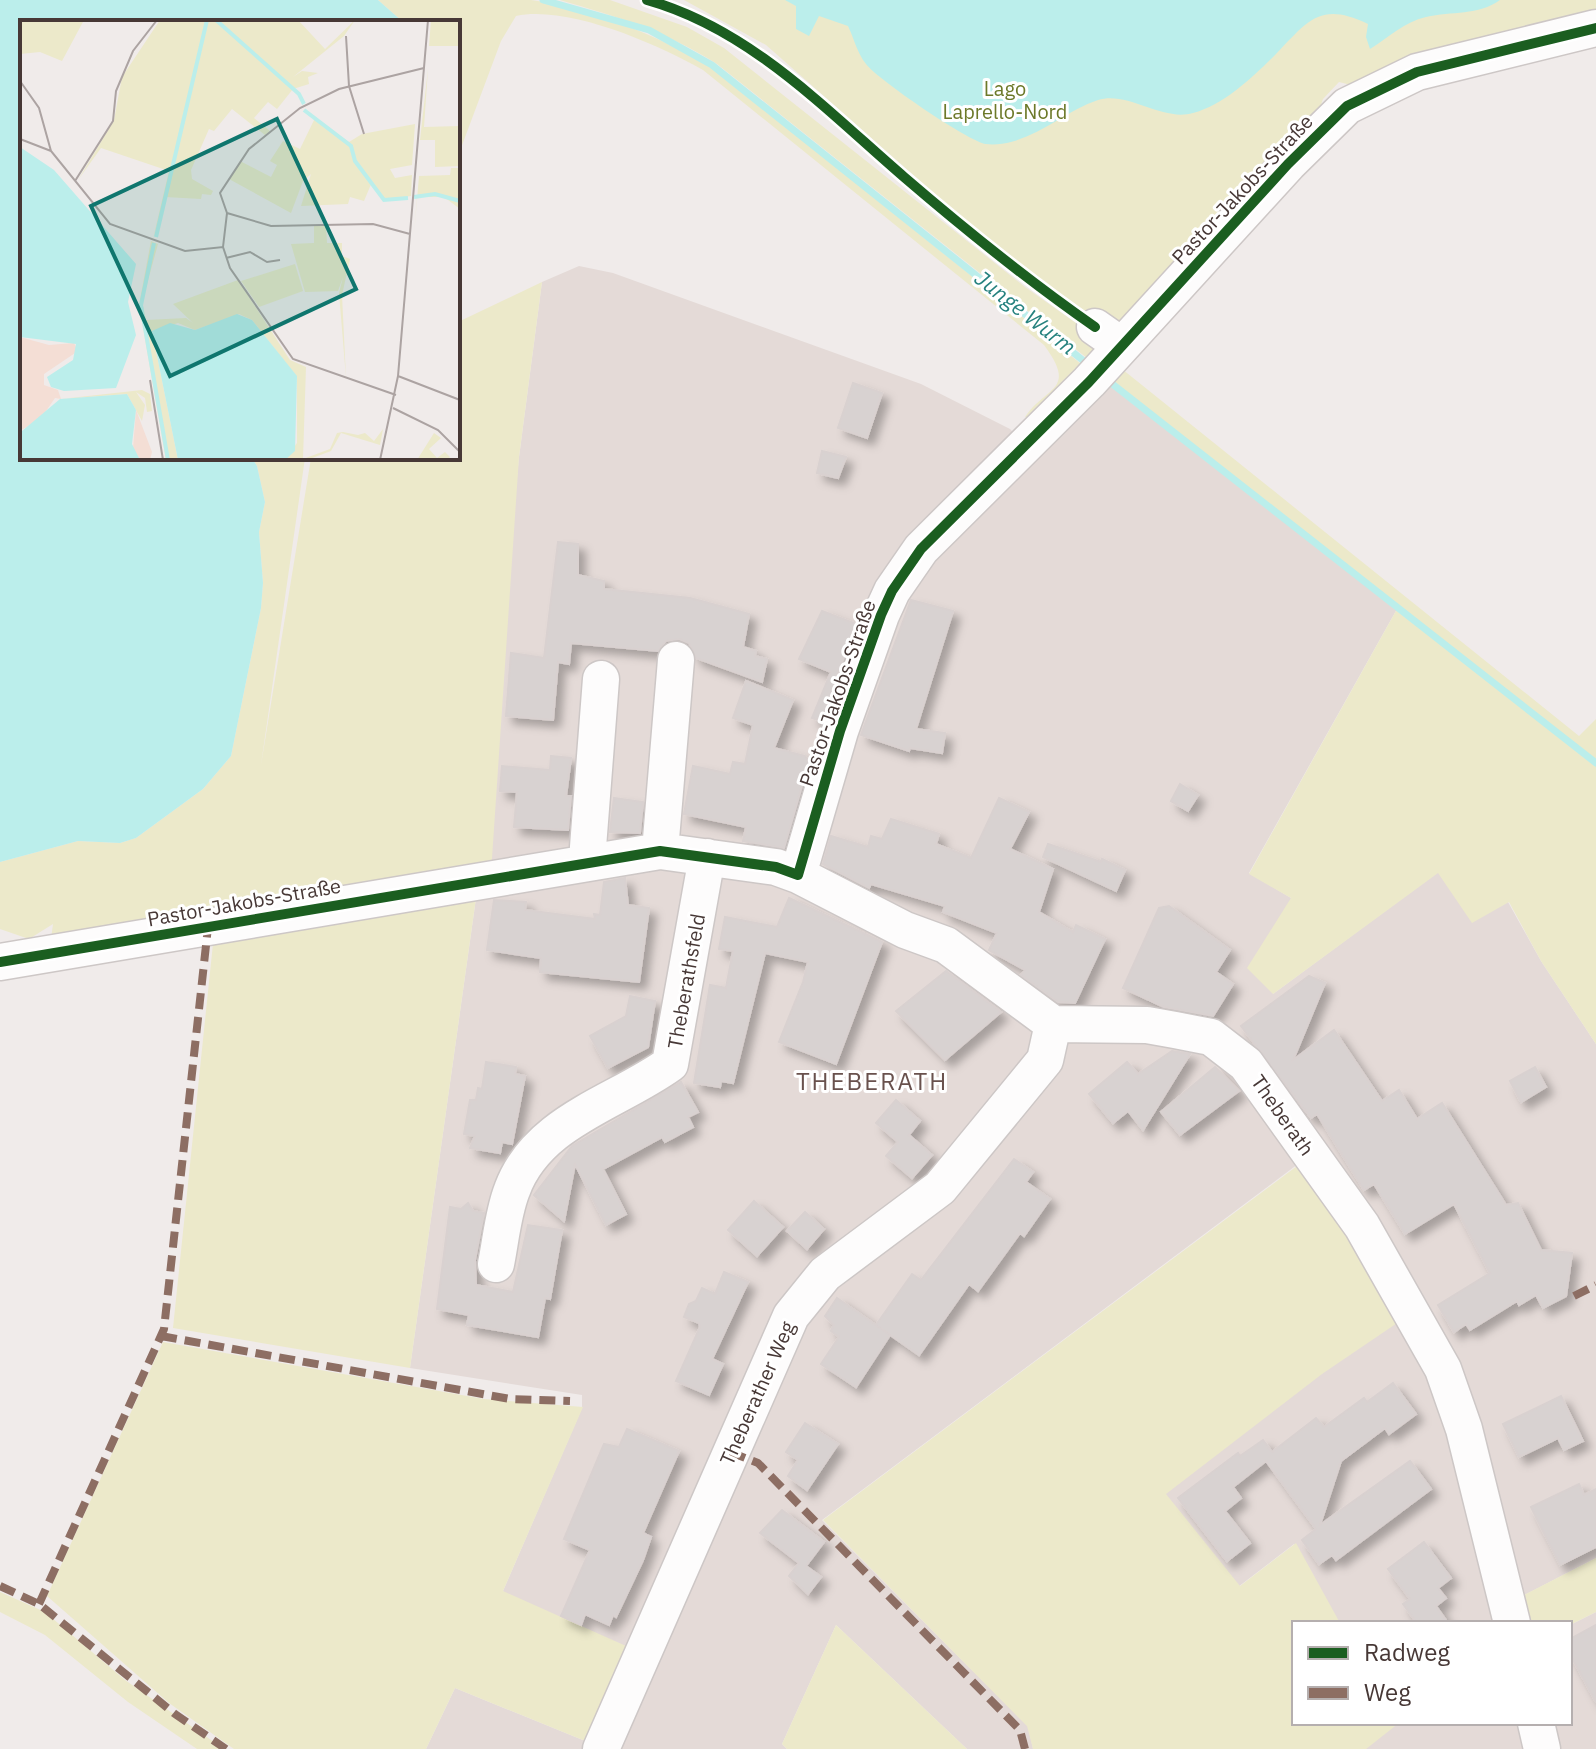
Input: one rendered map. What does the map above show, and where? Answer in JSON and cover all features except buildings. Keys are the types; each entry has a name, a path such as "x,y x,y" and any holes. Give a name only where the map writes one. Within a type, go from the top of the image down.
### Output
{"street":[{"name":"Pastor-Jakobs-Straße","path":"0,962 587,860 660,851 798,875 840,731 892,591 921,549 1104,354 1347,106 1417,72 1596,28"},
{"path":"660,851 676,660"},
{"path":"587,860 601,679"},
{"name":"Theberathsfeld","path":"496,1264 511,1190 529,1160 569,1122 670,1064 707,857"},
{"path":"798,875 905,930 946,945 1053,1024"},
{"name":"Theberath","path":"1053,1024 1147,1025 1211,1037 1246,1064 1362,1226 1443,1369 1464,1429 1512,1621"},
{"name":"Theberather Weg","path":"601,1749 791,1316 825,1274 940,1188 1045,1060 1053,1024"},
{"path":"1536,1725 1542,1749"}],"shaded area":[{"path":"579,266 613,273 921,384 1010,429 1035,454 1110,383 1397,609 1249,873 1291,898 1273,994 1438,872 1508,902 1541,961 1596,1044 1596,1558 1515,1600 1520,1621 1337,1621 1294,1544 1238,1587 1164,1495 1302,1161 822,1520 1028,1726 1033,1749 967,1749 836,1625 782,1744 787,1749 426,1749 455,1688 595,1745 503,1591 582,1408 582,1395 410,1368 477,891 519,457 542,282"},
{"path":"1596,1612 1596,1749 1365,1749 1395,1725 1572,1725 1572,1624"}],"green space":[{"path":"378,0 531,0 578,10 625,25 693,57 713,68 1086,368 1042,416 1025,417 1055,387 1058,380 1054,360 1044,345 703,70 662,49 586,21 537,14 516,16 501,41 460,151 460,20 401,20"},
{"path":"560,0 610,0 687,27 724,48 1025,287 1103,342 1092,362 717,64 660,34"},
{"name":"Lago Laprello-Nord","path":"684,0 1596,0 1596,19 1351,85 1339,82 1323,99 1316,119 1121,322 1101,324 1005,256 766,45"},
{"path":"542,282 519,457 491,873 50,946 53,924 29,939 0,929 0,862 78,841 120,843 136,838 203,789 231,756 261,608 263,583 259,532 265,502 253,460 305,460 261,765 311,460 460,460 460,321"},
{"path":"1117,365 1579,736 1596,719 1596,1044 1541,961 1509,902 1472,923 1438,873 1273,994 1247,968 1291,898 1249,874 1397,609 1110,383"},
{"path":"477,891 410,1368 173,1328 214,934"},
{"path":"1305,1160 1406,1317 1322,1374 1166,1494 1240,1586 1296,1543 1339,1621 1292,1621 1292,1725 1396,1725 1366,1749 1033,1749 1027,1726 823,1520"},
{"path":"163,1342 484,1399 583,1407 503,1591 635,1650 595,1745 455,1688 426,1749 234,1749 169,1703 47,1596"},
{"path":"1596,1558 1596,1612 1572,1624 1572,1621 1519,1621 1514,1600"},
{"path":"0,1592 45,1612 125,1680 224,1749 197,1749 128,1702 45,1635 0,1612"},
{"path":"836,1625 967,1749 787,1749 782,1744"}],"water":[{"path":"0,0 378,0 401,20 20,20 20,460 253,460 265,502 259,532 263,583 261,608 231,756 203,789 136,838 120,843 78,841 0,862"},
{"path":"785,0 1500,0 1483,9 1418,19 1370,49 1366,37 1368,24 1338,14 1326,15 1307,24 1248,80 1205,109 1181,115 1169,114 1110,98 1076,110 1022,138 1008,143 986,144 943,122 874,72 860,55 848,26 819,16 809,36 796,29 796,6"}],"waterway":[{"name":"Junge Wurm","path":"543,0 649,30 712,65 1090,366"},
{"name":"Junge Wurm","path":"1106,379 1596,763"}],"marked path":[{"path":"39,1604 164,1329 208,927"},
{"path":"1574,1296 1596,1285"},
{"path":"161,1336 510,1399 570,1401"},
{"path":"730,1452 758,1463 1020,1730 1025,1749"},
{"path":"0,1586 39,1604 175,1714 226,1749"}],"cycle path":[{"path":"647,0 720,30 753,51 815,99 974,236 1095,327"},
{"path":"0,962 660,851 776,867 798,875 840,731 881,615 892,591 921,549 1089,382 1288,164 1347,106 1417,72 1596,28"}],"district":[{"name":"THEBERATH","path":"872,1081"}]}
